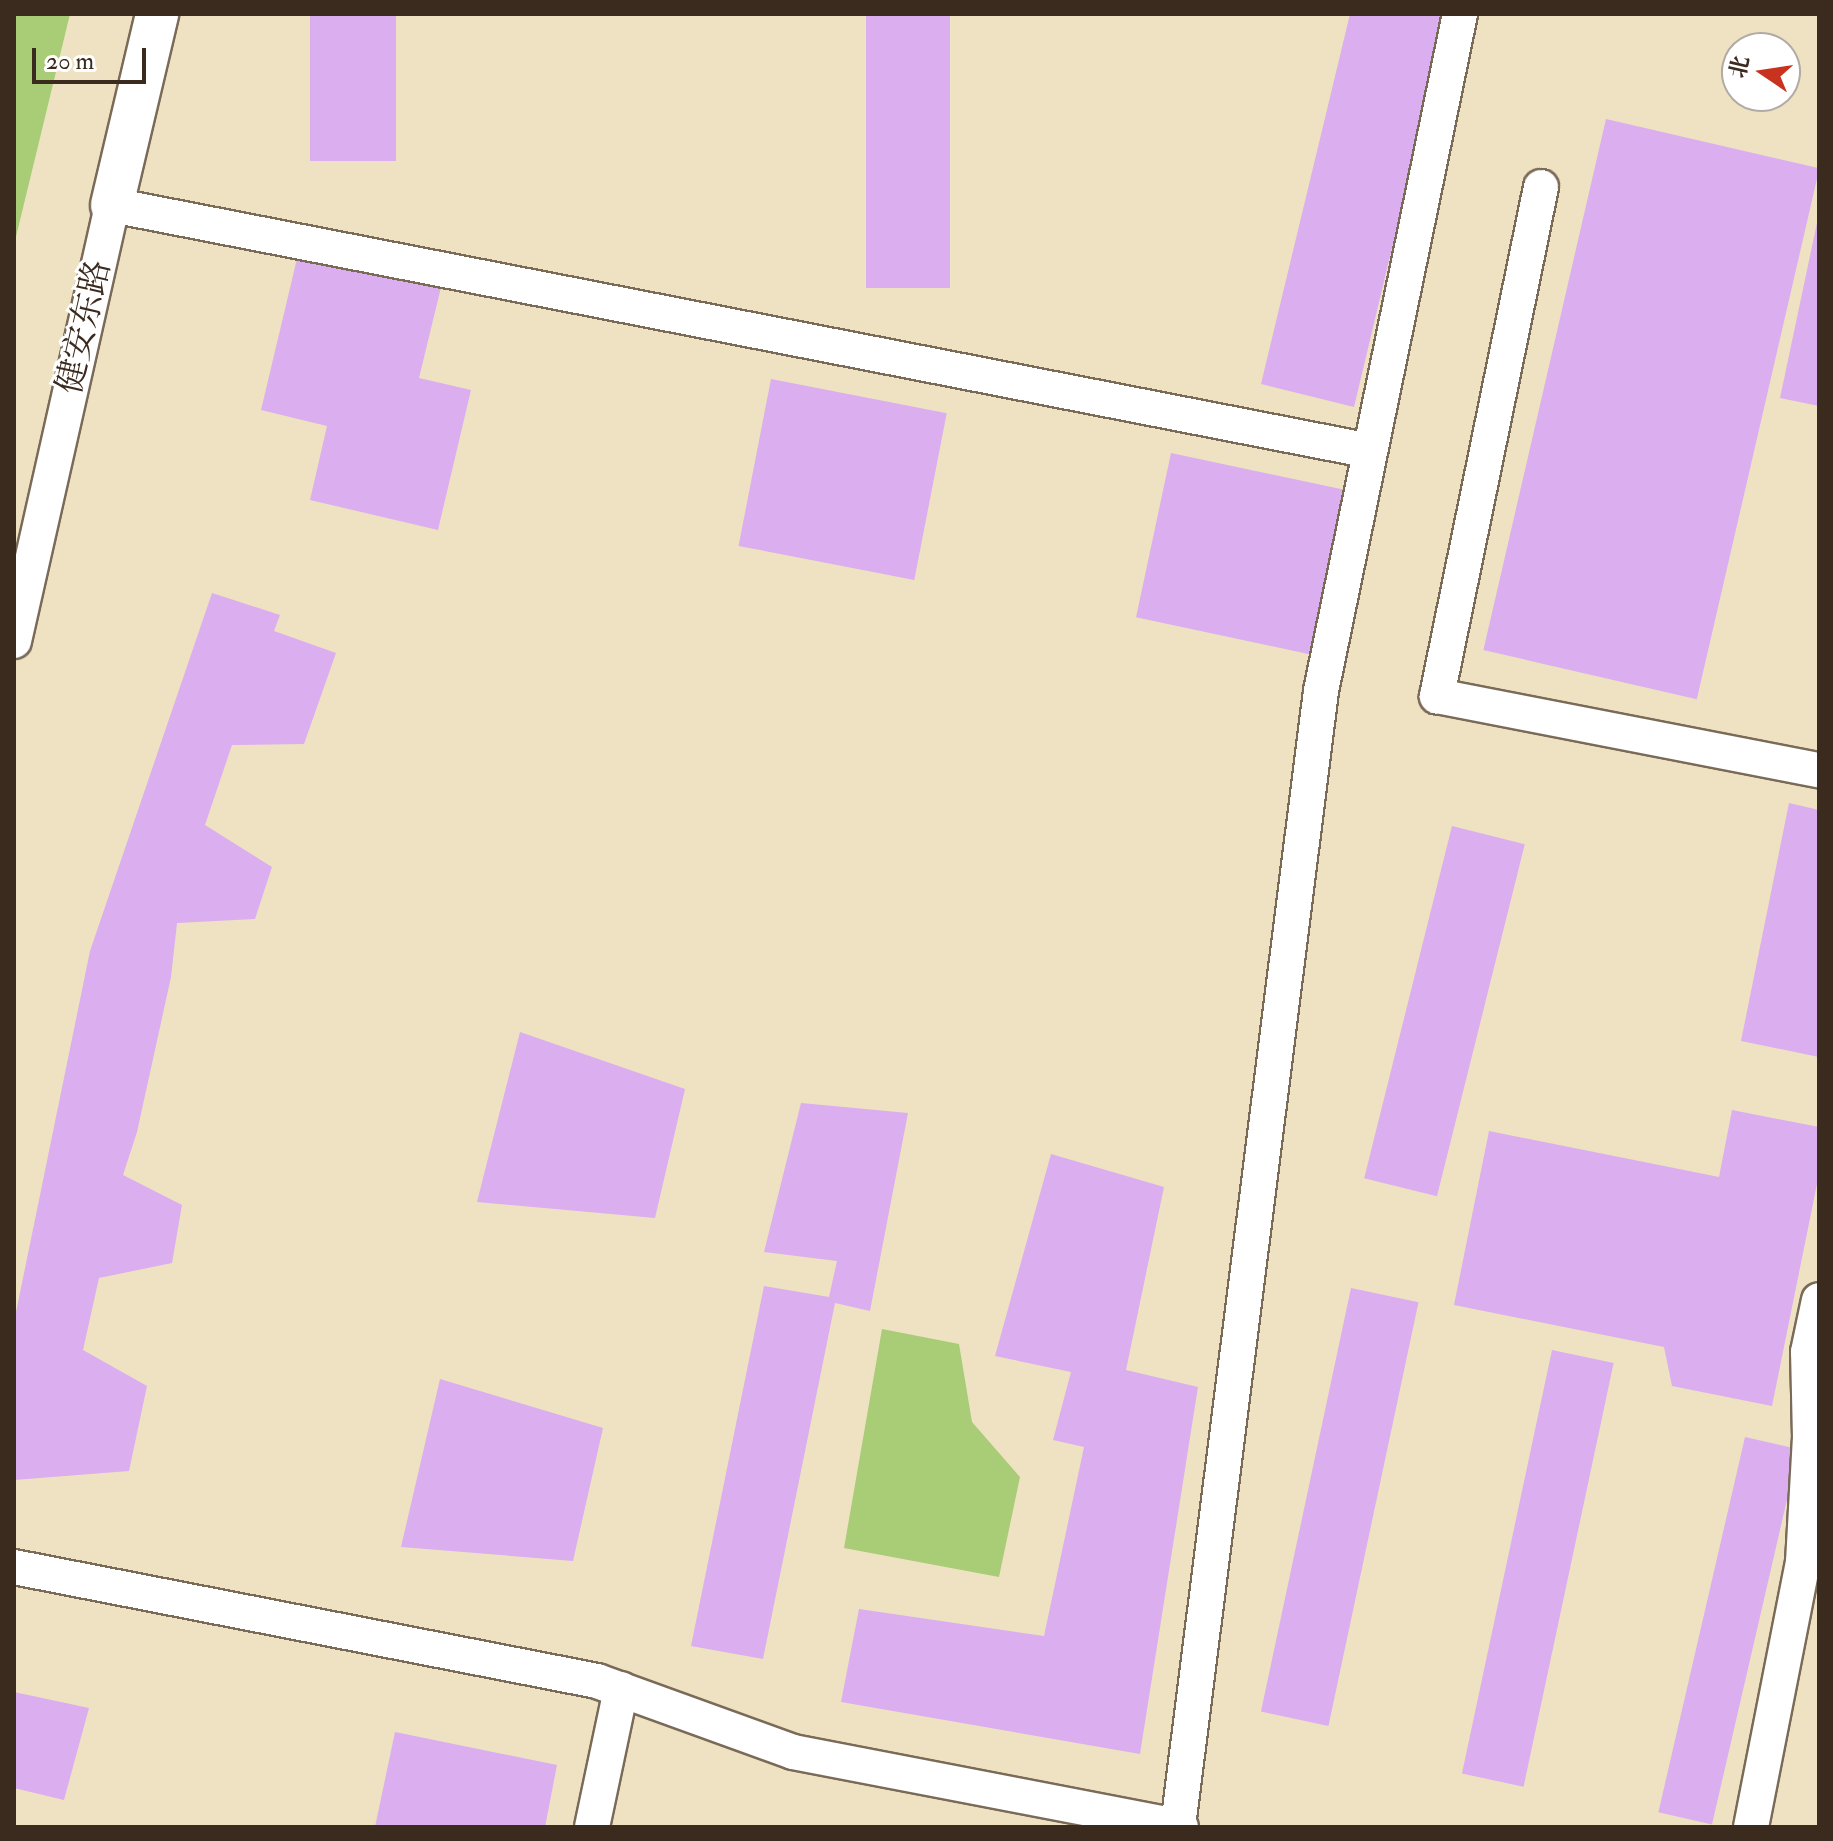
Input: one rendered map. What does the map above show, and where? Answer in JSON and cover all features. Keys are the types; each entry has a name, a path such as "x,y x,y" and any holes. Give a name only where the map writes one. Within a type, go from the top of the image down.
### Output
{"street":[{"name":"健安东路","path":"14,641 157,14"},
{"path":"14,1567 597,1681 793,1752 1179,1827 1321,691 1460,14"},
{"path":"1541,187 1437,696 1819,770"},
{"path":"112,205 1370,451"},
{"path":"1751,1827 1803,1562 1810,1438 1808,1352 1819,1300"},
{"path":"592,1827 621,1689"}],"green space":[{"path":"14,14 70,14 14,245"},
{"path":"882,1329 959,1344 972,1422 1020,1477 999,1577 844,1548"}],"building":[{"path":"310,14 396,14 396,161 310,161"},
{"path":"866,14 950,14 950,288 866,288"},
{"path":"1350,14 1433,14 1447,17 1354,407 1261,384"},
{"path":"1606,119 1819,168 1697,699 1483,650"},
{"path":"1819,219 1819,406 1780,398"},
{"path":"300,246 443,279 419,378 471,390 438,530 310,500 327,426 261,410"},
{"path":"771,379 947,413 914,580 739,546"},
{"path":"1171,453 1349,491 1314,655 1136,617"},
{"path":"212,593 280,615 274,631 336,653 304,744 232,745 205,825 272,867 255,919 177,923 171,977 137,1132 123,1175 182,1205 172,1263 99,1278 83,1350 147,1386 129,1471 14,1480 14,1322 90,951"},
{"path":"1789,803 1819,810 1819,1057 1741,1041"},
{"path":"1452,826 1525,844 1437,1196 1364,1178"},
{"path":"520,1032 685,1089 655,1218 477,1202"},
{"path":"801,1103 908,1113 870,1311 835,1303 763,1659 691,1646 764,1286 829,1297 837,1261 764,1252"},
{"path":"1732,1110 1819,1127 1819,1174 1772,1406 1672,1386 1664,1347 1454,1305 1489,1131 1719,1177"},
{"path":"1051,1154 1164,1187 1126,1370 1198,1387 1140,1754 841,1702 859,1609 1044,1636 1084,1447 1053,1440 1071,1372 995,1356"},
{"path":"1351,1288 1418,1302 1328,1726 1261,1712"},
{"path":"1552,1350 1614,1363 1524,1787 1462,1774"},
{"path":"440,1379 603,1428 573,1561 401,1547"},
{"path":"1745,1437 1799,1449 1712,1825 1658,1812"},
{"path":"14,1692 89,1708 64,1800 14,1788"},
{"path":"395,1732 557,1765 545,1827 375,1827"}]}
